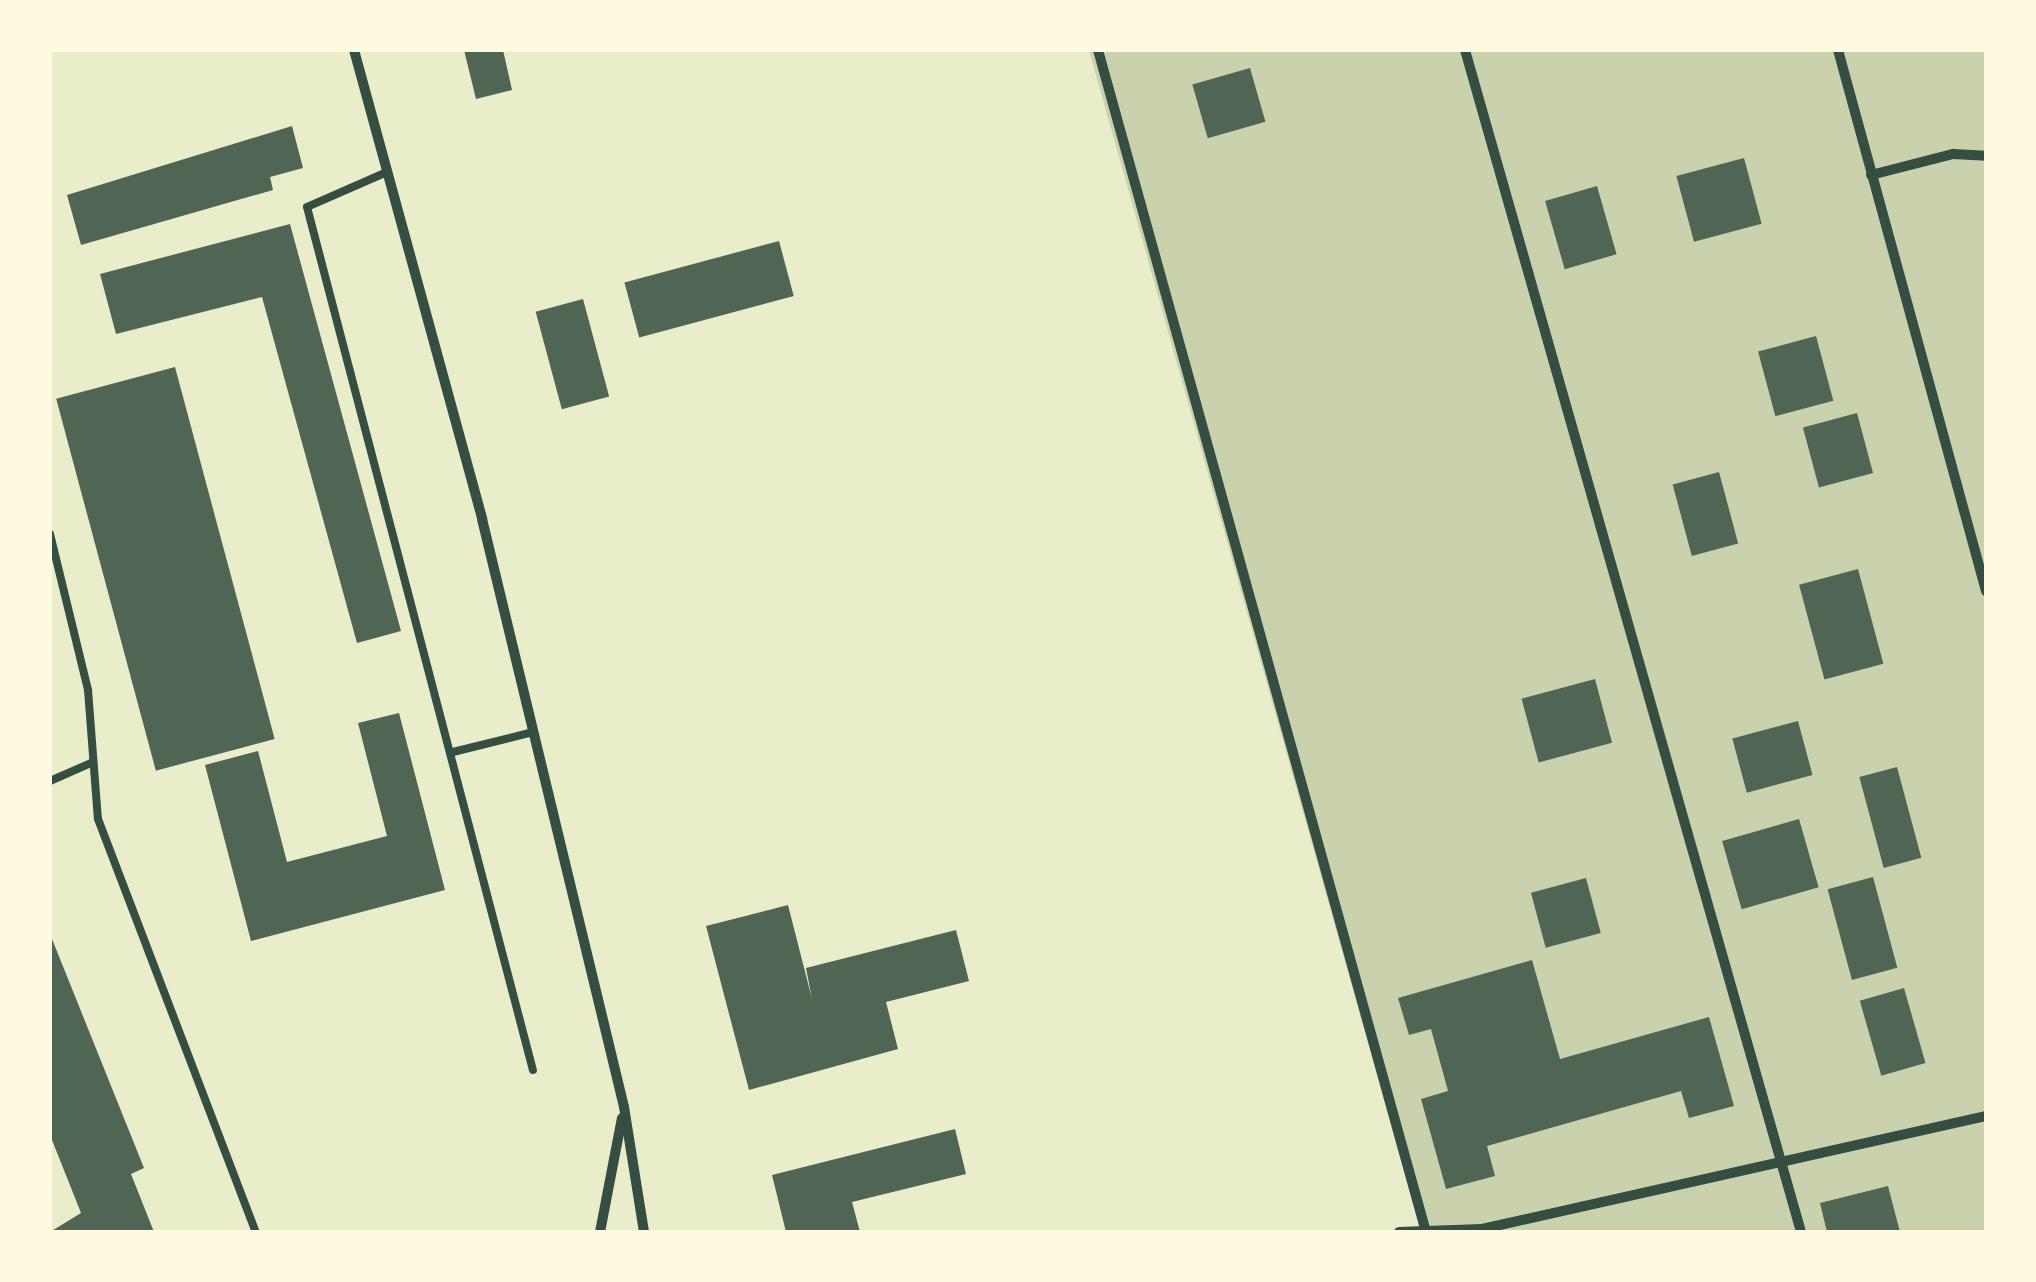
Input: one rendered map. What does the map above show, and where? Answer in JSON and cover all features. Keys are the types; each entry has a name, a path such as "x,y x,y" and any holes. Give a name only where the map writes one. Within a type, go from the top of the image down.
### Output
{"street":[{"path":"354,50 533,732 624,1107 644,1232"},
{"path":"1098,50 1426,1230"},
{"path":"1464,50 1785,1163 1801,1232"},
{"path":"1838,50 1986,591"},
{"path":"1871,175 1953,154 1986,156"},
{"path":"600,1232 624,1107"},
{"path":"1399,1232 1482,1229 1986,1116"}],"lane":[{"path":"387,172 307,206 534,1070"},
{"path":"50,534 85,672 98,819 256,1232"},
{"path":"453,752 533,732"},
{"path":"50,782 92,763"}],"green space":[{"path":"1089,50 1986,50 1986,1232 1421,1232"}],"building":[{"path":"464,50 503,50 512,90 476,99"},
{"path":"1250,68 1265,122 1208,138 1192,85"},
{"path":"292,126 303,168 270,177 273,190 81,245 67,195"},
{"path":"1744,158 1762,224 1694,242 1676,176"},
{"path":"1597,186 1617,254 1565,269 1545,201"},
{"path":"290,224 401,631 357,643 262,297 116,334 100,274"},
{"path":"779,241 794,296 639,337 624,282"},
{"path":"583,299 609,397 562,409 536,312"},
{"path":"1816,336 1833,401 1775,416 1758,352"},
{"path":"175,367 275,739 156,771 56,399"},
{"path":"1857,413 1873,473 1819,487 1803,427"},
{"path":"1719,472 1738,543 1692,556 1673,484"},
{"path":"1858,569 1883,664 1824,679 1799,585"},
{"path":"1595,679 1612,743 1539,762 1522,699"},
{"path":"399,713 445,890 251,941 205,765 258,751 287,862 387,836 358,723"},
{"path":"1798,721 1812,775 1747,793 1732,739"},
{"path":"1897,767 1921,858 1884,868 1859,777"},
{"path":"1799,819 1819,887 1742,909 1722,841"},
{"path":"1873,877 1897,968 1852,980 1828,889"},
{"path":"1586,878 1601,933 1546,948 1531,893"},
{"path":"788,905 812,999 806,968 956,930 969,981 886,1002 898,1049 749,1090 706,926"},
{"path":"50,934 144,1168 131,1174 154,1232 50,1232 81,1213 50,1135"},
{"path":"1532,960 1560,1059 1709,1017 1734,1106 1689,1118 1681,1091 1487,1146 1495,1176 1446,1189 1421,1099 1448,1091 1431,1029 1409,1035 1398,998"},
{"path":"1904,988 1925,1063 1881,1076 1860,1001"},
{"path":"955,1129 966,1174 852,1202 860,1232 786,1232 772,1175"},
{"path":"1888,1186 1900,1232 1827,1232 1820,1203"}]}
